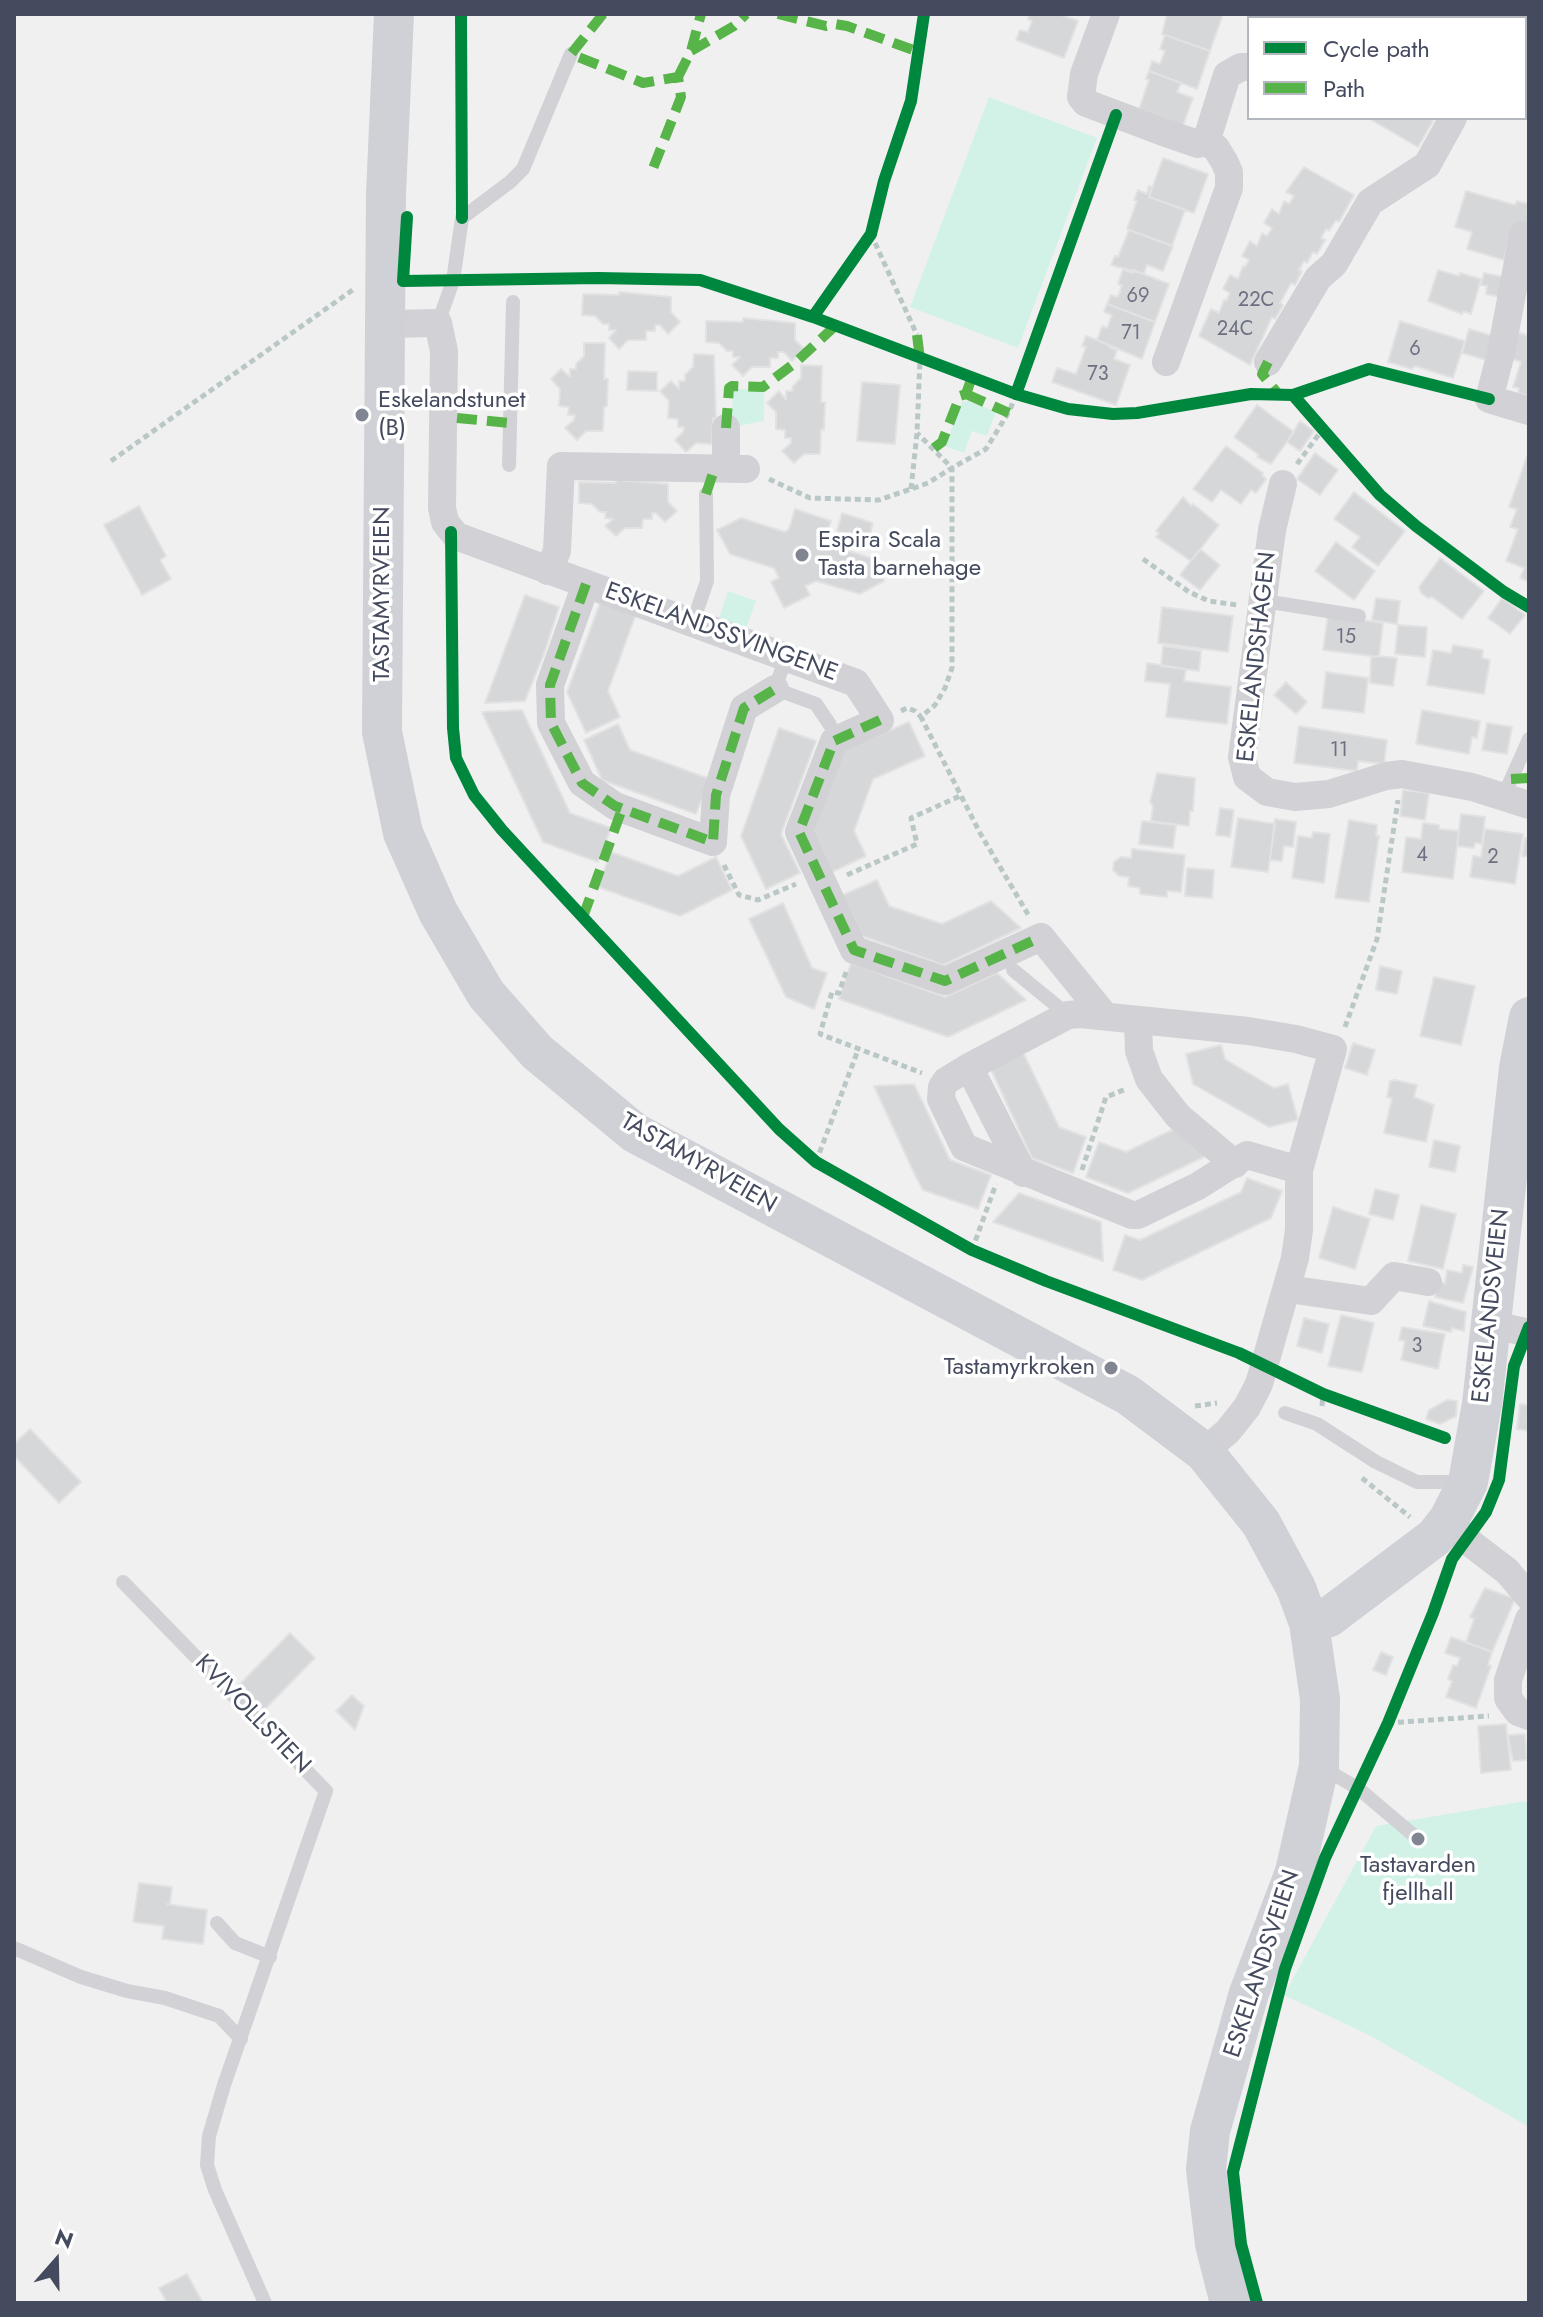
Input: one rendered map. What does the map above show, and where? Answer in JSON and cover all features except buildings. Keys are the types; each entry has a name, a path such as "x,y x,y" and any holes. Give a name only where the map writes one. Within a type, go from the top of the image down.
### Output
{"main road":[{"name":"TASTAMYRVEIEN","path":"394,14 386,194 382,732 403,833 438,912 486,994 537,1052 635,1133 1128,1395 1204,1452 1261,1523 1303,1605"},
{"name":"ESKELANDSVEIEN","path":"1303,1605 1329,1617 1435,1537 1449,1519 1468,1482 1482,1404 1519,1068 1529,1017"},
{"name":"ESKELANDSVEIEN","path":"1230,2303 1215,2244 1206,2169 1210,2131 1249,1993 1295,1872 1319,1766 1320,1699 1303,1605"}],"street":[{"path":"1106,14 1084,74 1081,97 1086,103 1163,132 1198,144 1206,142 1216,148 1229,172 1229,188 1166,362"},
{"path":"1206,142 1227,75 1247,67"},
{"path":"1268,362 1318,278 1334,264 1370,202 1427,165 1452,120"},
{"path":"1523,235 1501,353 1489,399 1529,411"},
{"path":"386,324 438,323"},
{"name":"ESKELANDSSVINGENE","path":"438,323 444,351 442,508 451,532 463,540 856,683 880,720 834,741 799,832 854,950 945,981 1041,937"},
{"path":"548,571 557,551 561,466 736,468 726,428"},
{"name":"ESKELANDSHAGEN","path":"1283,484 1272,530 1242,757 1247,777 1267,792 1295,797 1329,794 1402,774 1517,800"},
{"name":"ESKELANDSSVINGENE","path":"586,584 550,685 551,723 582,783 615,806 713,842 716,795 744,708 775,689"},
{"path":"1041,937 1104,1015"},
{"path":"1204,1452 1228,1431 1247,1407 1259,1384 1288,1289 1299,1230 1299,1170 1333,1049 1248,1031 1104,1015 1068,1015 958,1074 942,1087 941,1099 964,1147 1074,1193 1138,1215 1198,1186 1249,1154 1299,1170"},
{"path":"1138,1020 1139,1051 1149,1079 1178,1116 1235,1164"},
{"path":"958,1074 1014,1169"},
{"path":"1288,1289 1371,1301 1394,1276 1428,1282"},
{"path":"1490,1324 1529,1333"},
{"path":"1449,1519 1465,1539 1507,1571 1529,1597"},
{"path":"1523,1714 1508,1698 1508,1680 1529,1619"}],"lane":[{"path":"438,323 453,281 462,218 523,169 571,54"},
{"path":"509,465 513,302"},
{"path":"693,622 707,581 706,494"},
{"path":"1264,605 1359,616"},
{"path":"786,657 775,689 816,704 830,725"},
{"path":"1517,800 1529,739"},
{"path":"1013,970 1068,1015"},
{"path":"1285,1413 1317,1424 1376,1462 1417,1482 1468,1482"},
{"name":"KVIVOLLSTIEN","path":"123,1582 326,1791 209,2136 207,2165 238,2246 265,2303"},
{"path":"1319,1766 1359,1789 1418,1839"},
{"path":"217,1923 235,1943 270,1957"},
{"path":"14,1948 81,1977 127,1991 165,1998 219,2016 241,2039"}],"path":[{"path":"870,234 917,335"},
{"path":"111,461 355,288 367,285"},
{"path":"906,353 927,361 911,489"},
{"path":"736,468 810,498 879,500 928,483 986,449 1021,392 1001,388"},
{"path":"1311,416 1332,441"},
{"path":"1283,484 1322,430"},
{"path":"917,433 952,468 952,668 935,705 921,717 960,796 1041,937"},
{"path":"1143,559 1189,592 1209,601 1264,605"},
{"path":"1344,1031 1377,939 1402,774"},
{"path":"713,842 739,895 758,900 917,844 911,818 960,796"},
{"path":"839,993 832,992 820,1034 858,1050 958,1074"},
{"path":"828,1169 811,1158 858,1050"},
{"path":"1074,1193 1106,1097 1149,1079"},
{"path":"972,1250 1014,1169"},
{"path":"959,1243 986,1256"},
{"path":"1311,1388 1335,1399"},
{"path":"1191,1406 1218,1402 1228,1396"},
{"path":"1383,1736 1391,1717 1523,1714"}],"green space":[{"path":"989,97 1097,138 1018,348 910,307"},
{"path":"737,389 764,390 764,421 731,427 733,394"},
{"path":"969,401 996,412 987,436 972,431 964,453 945,446 962,402"},
{"path":"728,591 756,601 746,628 719,618"},
{"path":"1525,1801 1529,1805 1529,2127 1369,2035 1284,1995 1376,1826"}],"marked path":[{"path":"603,14 571,54 643,83 678,77 681,97 652,171"},
{"path":"678,77 691,51 701,14"},
{"path":"691,51 734,26 746,14"},
{"path":"778,14 826,26 847,26 919,52"},
{"path":"726,428 729,388 763,387 835,326"},
{"path":"917,335 920,359"},
{"path":"1268,362 1262,374 1279,395"},
{"path":"934,448 942,442 960,396 966,394 972,377"},
{"path":"966,394 1009,413"},
{"path":"457,418 510,423"},
{"path":"706,494 715,467"},
{"path":"586,584 550,685 551,723 582,783 615,806 713,842 716,795 744,708 775,689"},
{"path":"880,720 834,741 799,832 854,950 945,981 1041,937"},
{"path":"1511,779 1529,778"},
{"path":"583,917 622,809"}],"cycle path":[{"path":"461,14 462,218"},
{"path":"813,317 871,234 884,181 911,101 924,14"},
{"path":"1016,394 1116,115"},
{"path":"407,217 403,281 700,280 813,317 1016,394 1068,409 1137,413 1251,394 1293,395 1369,369 1489,399"},
{"path":"1293,395 1380,495 1416,526 1529,607"},
{"path":"451,532 453,728 456,758 474,795 502,830 779,1129 816,1162 972,1250 1239,1353 1323,1394 1445,1438"},
{"path":"1257,2303 1241,2244 1233,2172 1285,1969 1325,1858 1388,1723 1452,1559 1486,1512 1499,1480 1514,1366 1529,1327"}],"place":[{"name":"Eskelandstunet (B)","path":"362,415"},
{"name":"Espira Scala Tasta barnehage","path":"802,555"},
{"name":"Tastamyrkroken","path":"1111,1368"},
{"name":"Tastavarden fjellhall","path":"1418,1839"}]}
